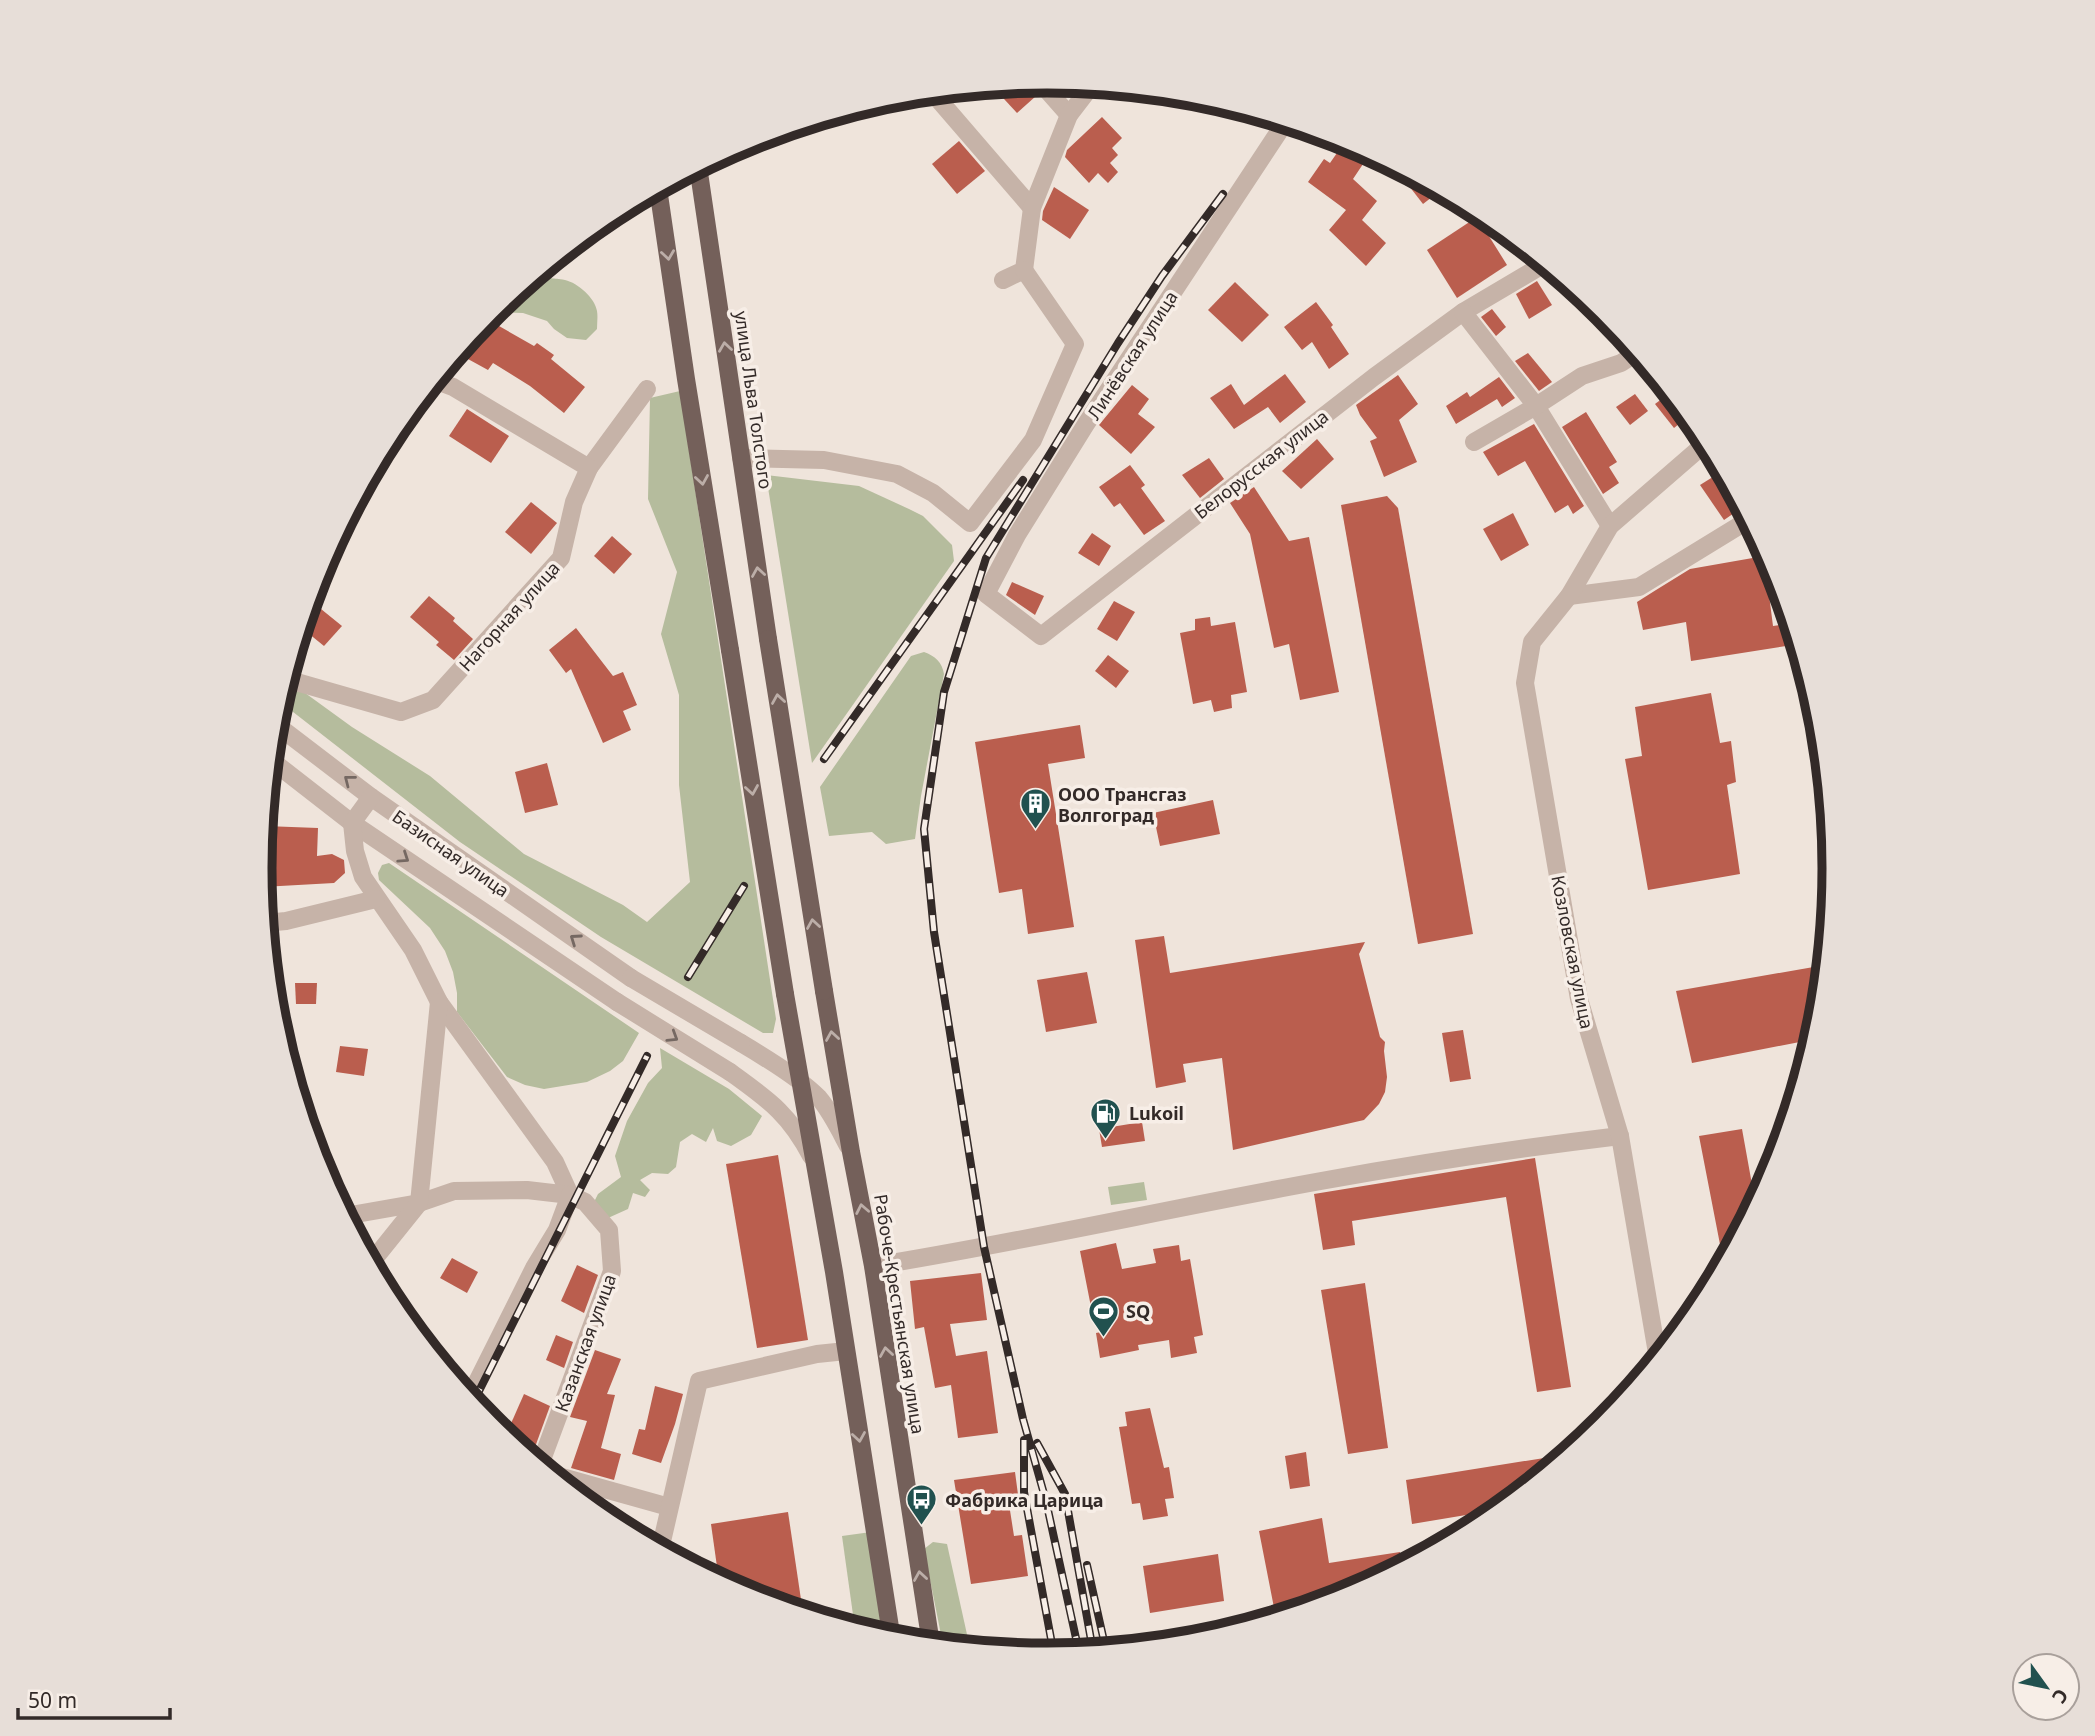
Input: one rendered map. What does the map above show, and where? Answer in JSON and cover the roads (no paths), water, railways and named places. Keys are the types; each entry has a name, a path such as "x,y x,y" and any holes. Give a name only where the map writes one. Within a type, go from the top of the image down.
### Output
{"main road":[{"name":"улица Льва Толстого","path":"699,176 768,639 824,991"},
{"path":"659,197 785,994 817,1167 890,1627"},
{"name":"Рабоче-Крестьянская улица","path":"824,991 873,1266 929,1634"}],"street":[{"path":"1050,93 1069,115"},
{"path":"741,458 824,460 897,474 933,493 970,523 1033,440 1075,344 1024,270 1032,208 1069,115 1085,94"},
{"path":"939,100 1032,208"},
{"name":"Линёвская улица","path":"986,594 1017,535 1086,424 1281,129"},
{"name":"Белорусская улица","path":"986,594 1041,636 1374,377 1463,313 1538,268"},
{"path":"1003,280 1024,270"},
{"path":"1463,313 1536,406 1610,526"},
{"path":"1474,442 1582,376 1621,363 1630,357"},
{"path":"443,383 589,468"},
{"name":"Нагорная улица","path":"295,682 401,712 433,700 561,558 574,502 589,468 647,389"},
{"name":"Козловская улица","path":"1656,1348 1620,1136 1579,999 1525,683 1532,642 1569,596 1610,526 1699,449"},
{"path":"1569,596 1639,587 1742,524"},
{"name":"Базисная улица","path":"285,731 371,797 631,978 748,1047 803,1085 818,1097 831,1113 851,1152"},
{"name":"Базисная улица","path":"279,766 352,823 617,1002 757,1091 783,1112 801,1136 817,1167"},
{"path":"371,797 352,823 355,851 363,877 412,950 439,1002 555,1162 570,1195 557,1230 534,1268 474,1389"},
{"path":"274,922 376,899"},
{"path":"376,1256 419,1203 439,1002"},
{"path":"748,1047 777,1052 787,1044 793,1033"},
{"path":"783,1112 807,1114 823,1104 839,1081"},
{"path":"873,1266 1049,1235 1321,1181 1620,1136"},
{"path":"354,1214 419,1203 454,1191 527,1190 570,1195"},
{"name":"Казанская улица","path":"543,1457 612,1271 609,1230 585,1202 570,1195"},
{"path":"662,1540 699,1381 817,1354 846,1351"},
{"path":"572,1480 669,1507"}],"railway":[{"path":"1077,1642 1046,1501 1023,1419 984,1247 934,932 924,829 944,692 986,558 1118,343 1162,276 1223,194"},
{"path":"824,759 1023,480"},
{"path":"688,977 744,886"},
{"path":"478,1393 647,1056"},
{"path":"1024,1440 1024,1492 1052,1643"},
{"path":"1037,1443 1065,1494 1091,1642"},
{"path":"1087,1565 1104,1641"}],"place":[{"name":"ООО Трансгаз Волгоград","path":"1035,831"},
{"name":"Lukoil","path":"1106,1140"},
{"name":"SQ","path":"1103,1338"},
{"name":"Фабрика Царица","path":"922,1527"}]}
